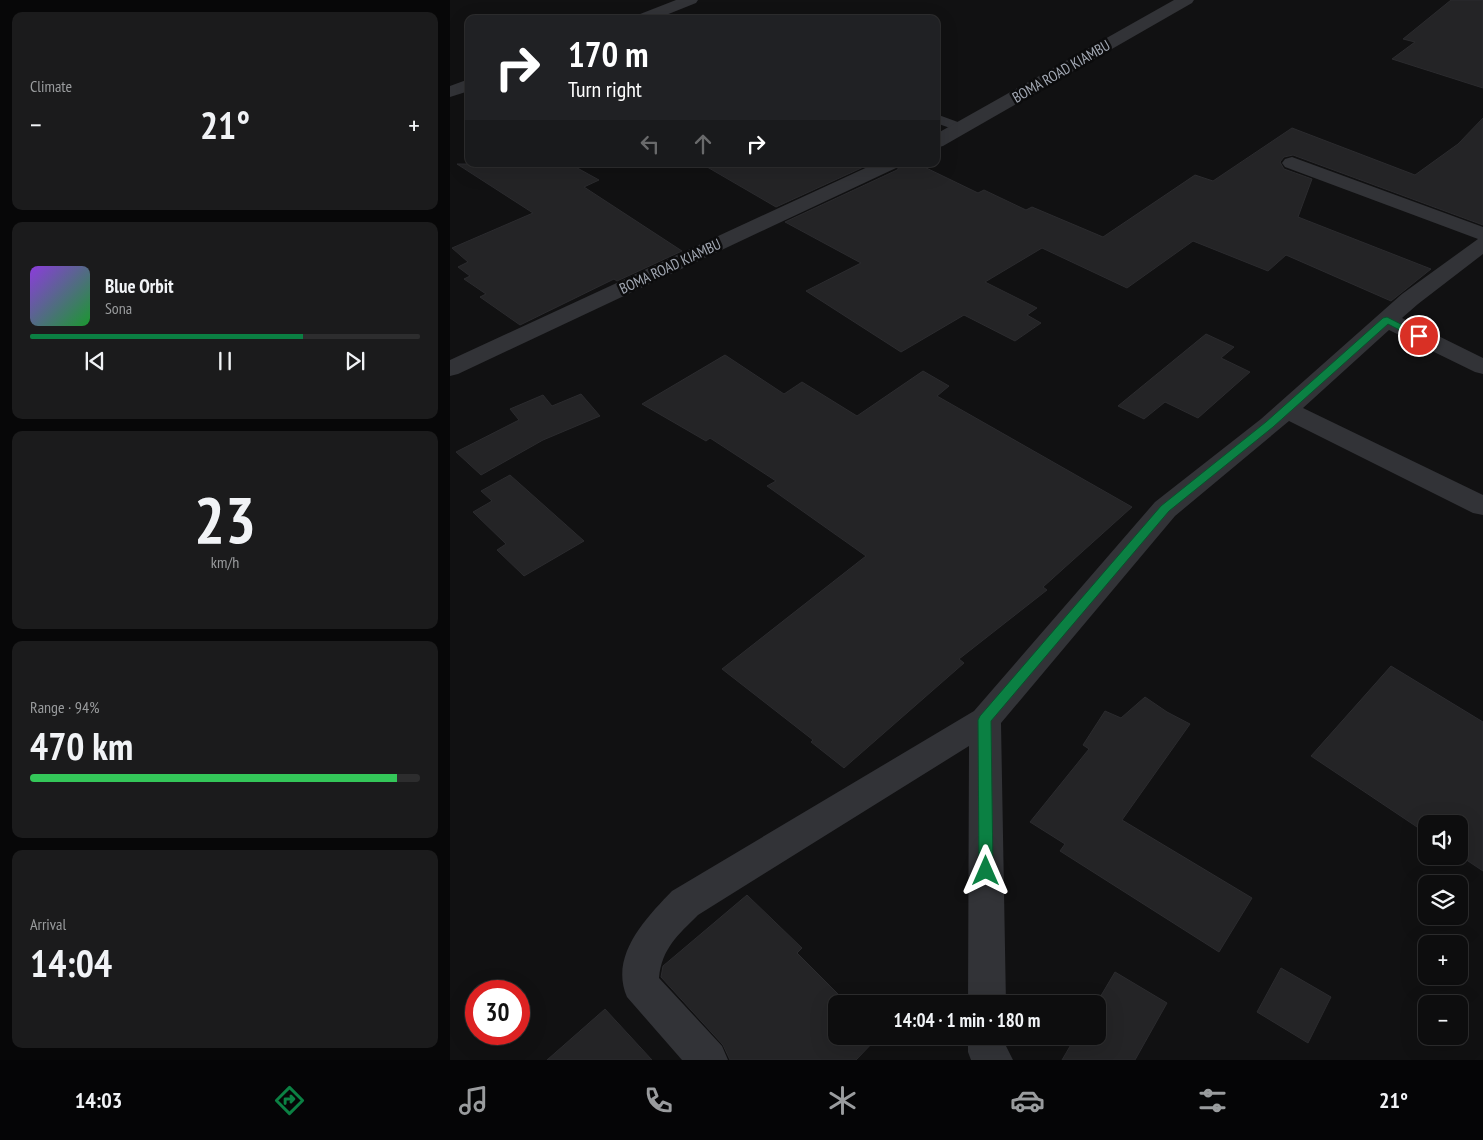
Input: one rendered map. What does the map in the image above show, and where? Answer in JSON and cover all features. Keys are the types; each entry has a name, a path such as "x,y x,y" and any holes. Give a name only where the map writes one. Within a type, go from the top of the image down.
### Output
{"street":[{"path":"651,15 690,0"},
{"name":"BOMA ROAD KIAMBU","path":"940,140 1186,0"},
{"path":"450,92 465,86"},
{"path":"1292,163 1483,234"},
{"name":"BOMA ROAD KIAMBU","path":"450,369 883,167"},
{"path":"708,1060 640,984 641,963 652,938 685,903 985,720 1165,509 1286,410 1410,299 1483,244"},
{"path":"1387,320 1483,367"},
{"path":"1286,410 1483,506"},
{"path":"985,720 987,995"},
{"path":"987,1045 987,1052 993,1060"}],"lane":[{"path":"940,120 961,128"}],"building":[{"path":"1451,0 1483,0 1483,88 1392,59 1415,42 1403,39"},
{"path":"1483,118 1483,225 1293,155 1284,157 1280,162 1284,169 1312,179 1298,217 1431,269 1391,301 1286,255 1268,271 1193,241 1127,288 1042,248 985,282 1037,308 1027,315 1041,323 1015,341 964,315 901,352 806,291 861,263 785,222 897,170 899,167 924,167 978,193 984,190 1026,210 1032,207 1103,237 1195,175 1213,181 1292,128 1415,175 1458,144"},
{"path":"457,164 465,164 465,167 575,167 599,180 584,187 682,251 617,281 614,279 520,325 480,297 486,294 464,279 470,276 458,267 468,262 452,248 533,213"},
{"path":"707,167 863,167 776,207"},
{"path":"1206,334 1234,347 1221,358 1250,372 1198,418 1165,402 1144,419 1118,406"},
{"path":"725,355 784,394 802,382 857,416 923,371 949,386 937,396 1132,507 1043,587 1047,590 959,659 964,663 844,768 811,742 813,740 722,669 866,556 767,486 776,481 710,438 706,441 642,404"},
{"path":"581,394 600,416 543,440 481,475 456,452 519,420 510,409 543,395 552,406"},
{"path":"510,475 584,541 524,576 497,550 506,544 473,512 492,501 481,491"},
{"path":"1391,666 1483,722 1483,871 1468,861 1468,815 1418,815 1418,828 1311,756"},
{"path":"1145,697 1167,712 1190,724 1122,820 1252,898 1219,952 1060,851 1065,844 1030,822 1089,749 1083,745 1105,711 1121,718"},
{"path":"747,895 802,948 797,953 839,995 828,995 828,1045 870,1045 856,1060 730,1060 723,1045 661,977 663,966"},
{"path":"1281,968 1331,997 1308,1043 1257,1012"},
{"path":"1115,972 1167,1003 1135,1060 1062,1060 1071,1045 1106,1045 1106,995 1101,995"},
{"path":"605,1009 652,1060 547,1060"}],"route":[{"path":"986,871 985,720 1165,509 1270,425 1387,320 1419,336"}]}
